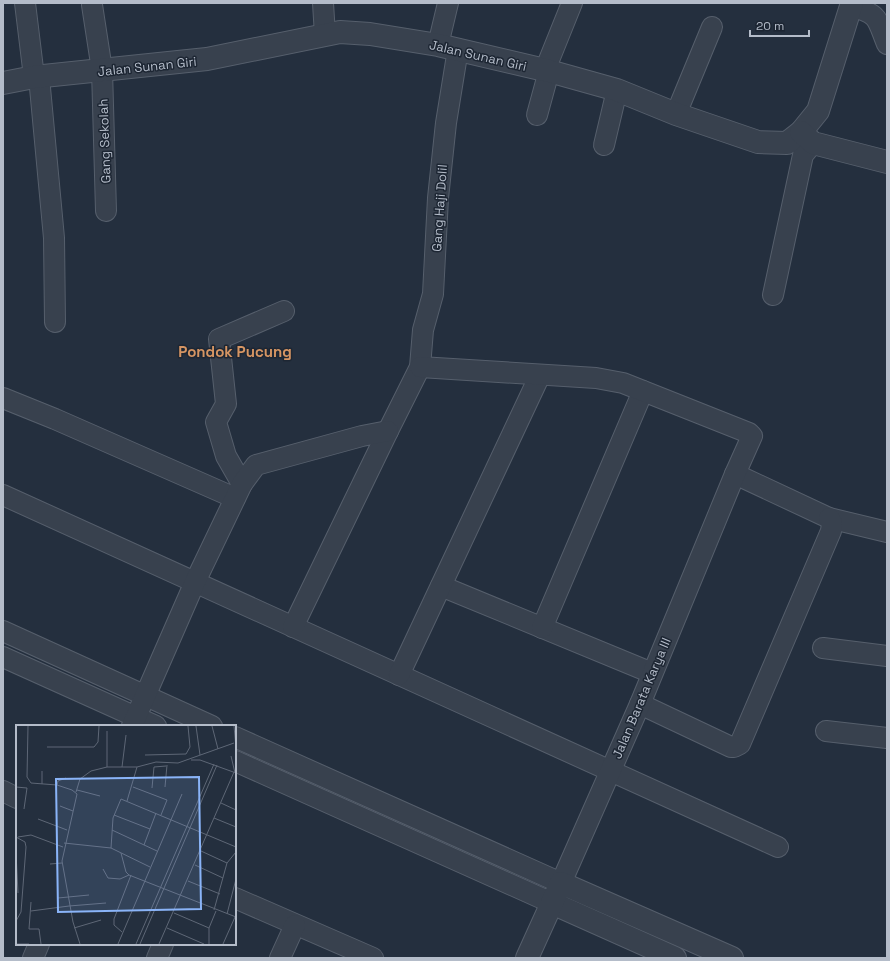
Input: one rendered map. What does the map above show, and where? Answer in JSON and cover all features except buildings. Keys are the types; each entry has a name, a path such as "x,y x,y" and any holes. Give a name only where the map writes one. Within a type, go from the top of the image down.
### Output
{"street":[{"path":"25,3 37,77 54,238 55,322"},
{"path":"323,3 325,35"},
{"name":"Gang Haji Dolil","path":"420,367 423,330 433,294 438,198 445,130 448,3"},
{"path":"537,115 547,71 572,3"},
{"path":"852,4 876,17 887,44"},
{"name":"Jalan Sunan Giri","path":"3,83 37,77 207,59 340,32 370,34 448,47 547,71 617,90 676,114 758,142 787,143 807,138 818,111 852,4"},
{"name":"Gang Sekolah","path":"92,5 102,70 106,211"},
{"path":"676,114 712,27"},
{"path":"604,145 617,90"},
{"path":"773,295 807,138 887,162"},
{"path":"238,491 216,422 226,404 219,339 284,311"},
{"path":"293,627 420,367 596,378 623,383 643,391 542,628"},
{"path":"399,675 540,375"},
{"name":"Jalan Barata Karya III","path":"528,958 640,704 752,436 748,433 643,391"},
{"path":"3,398 238,491"},
{"path":"134,721 195,582 238,491 256,464 362,436 388,432"},
{"path":"735,474 829,518 887,532"},
{"path":"3,495 778,847"},
{"path":"640,704 731,747 740,744 832,530 832,523 829,518"},
{"path":"441,586 652,673"},
{"path":"3,631 210,725"},
{"path":"823,648 887,656"},
{"path":"3,657 134,721 152,725"},
{"path":"826,731 887,738"},
{"path":"236,736 556,893 675,958"},
{"path":"236,761 556,893 732,958"},
{"path":"3,791 16,798"},
{"path":"236,898 373,958"},
{"path":"280,958 295,924"},
{"path":"33,958 39,945"},
{"path":"157,958 163,945"}],"district":[{"name":"Pondok Pucung","path":"235,352"}]}
